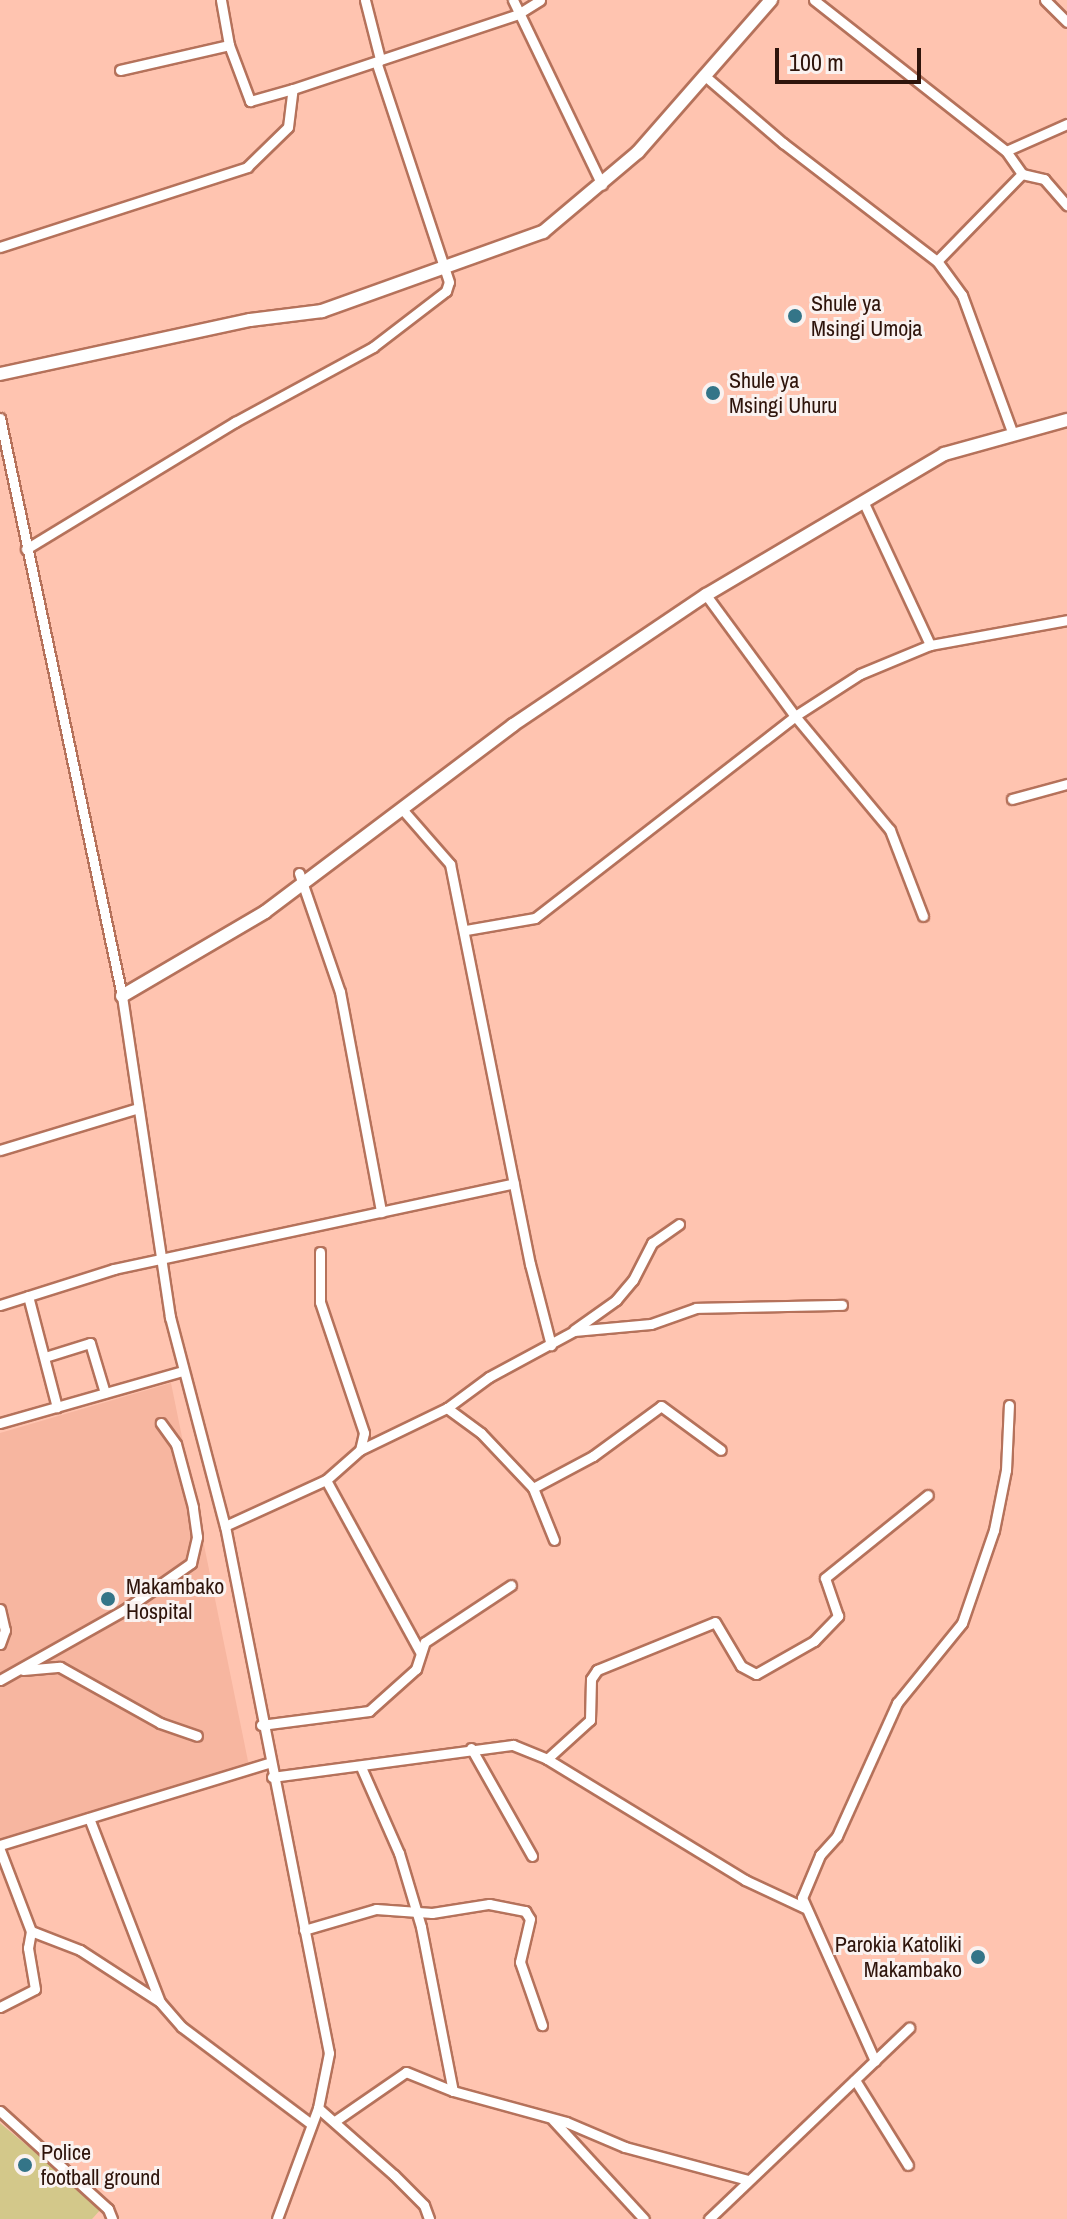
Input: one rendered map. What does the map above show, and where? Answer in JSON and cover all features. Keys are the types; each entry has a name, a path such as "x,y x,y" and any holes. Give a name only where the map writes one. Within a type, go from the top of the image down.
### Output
{"street":[{"path":"221,0 229,45 250,101 377,64 518,14 540,0"},
{"path":"26,549 235,422 373,347 440,299 449,282 377,64 380,59 365,0"},
{"path":"513,0 602,185"},
{"path":"0,374 250,320 322,311 543,232 602,185 705,76 771,0"},
{"path":"814,0 1006,151 1022,174 1044,179 1067,205"},
{"path":"1045,0 1067,22"},
{"path":"120,70 229,45"},
{"path":"705,76 783,143 937,261 962,295 1012,432"},
{"path":"0,247 247,167 288,127 293,89"},
{"path":"1006,151 1067,124"},
{"path":"937,261 1022,174"},
{"path":"0,418 122,996 161,1259 182,1371 225,1526 261,1725 329,2053 318,2108 277,2219"},
{"path":"122,996 265,912 301,878 402,809 513,725 706,595 944,454 1012,432 1067,420"},
{"path":"863,501 930,645"},
{"path":"706,595 795,716 890,830 923,916"},
{"path":"466,930 535,918 795,716 860,674 930,645 1067,620"},
{"path":"1012,799 1067,784"},
{"path":"402,809 450,864 466,930 514,1183 551,1345"},
{"path":"301,878 340,992 381,1212"},
{"path":"0,1150 138,1108"},
{"path":"0,1305 161,1259 514,1183"},
{"path":"225,1526 326,1480 360,1450 447,1408 489,1377 574,1331 616,1300 633,1280 652,1243 679,1224"},
{"path":"320,1252 320,1302 364,1433 360,1450"},
{"path":"28,1296 57,1407"},
{"path":"574,1331 651,1324 696,1308 842,1305"},
{"path":"45,1357 90,1343 105,1393"},
{"path":"0,1423 182,1371"},
{"path":"875,2061 802,1898 816,1864 837,1836 880,1733 897,1703 962,1623 1006,1470 1009,1405"},
{"path":"533,1488 593,1456 661,1406 721,1450"},
{"path":"447,1408 481,1433 533,1488 554,1540"},
{"path":"0,1680 124,1610 191,1563 197,1537 193,1507 176,1444 161,1423"},
{"path":"326,1480 420,1652"},
{"path":"547,1759 590,1720 591,1679 597,1670 715,1622 741,1666 756,1674 814,1641 838,1616 825,1578 928,1495"},
{"path":"261,1725 369,1711 416,1669 425,1642 511,1585"},
{"path":"0,1609 5,1630 0,1644"},
{"path":"16,1671 60,1667 160,1723 197,1736"},
{"path":"272,1777 361,1767 471,1748 513,1745 547,1759 745,1880 805,1908"},
{"path":"471,1748 532,1856"},
{"path":"0,2007 35,1989 28,1948 31,1931 0,1848 269,1763"},
{"path":"361,1767 399,1853 415,1912 453,2091"},
{"path":"89,1818 160,2002"},
{"path":"304,1930 376,1909 415,1912 489,1904 529,1915 520,1962 542,2025"},
{"path":"31,1931 80,1950 160,2002 182,2027 311,2124"},
{"path":"709,2219 909,2028"},
{"path":"335,2121 399,2073 553,2120 625,2147 748,2180"},
{"path":"855,2080 908,2165"},
{"path":"318,2108 424,2205 429,2219"},
{"path":"0,2111 108,2209 112,2219"},
{"path":"553,2120 644,2219"}],"shaded area":[{"name":"Makambako Hospital","path":"171,1383 249,1766 0,1839 0,1433"},
{"name":"Police football ground","path":"0,2123 102,2208 92,2219 0,2219"}],"place":[{"name":"Shule ya Msingi Umoja","path":"795,316"},
{"name":"Shule ya Msingi Uhuru","path":"713,393"},
{"name":"Makambako Hospital","path":"108,1599"},
{"name":"Parokia Katoliki Makambako","path":"978,1957"},
{"name":"Police football ground","path":"25,2165"}]}
